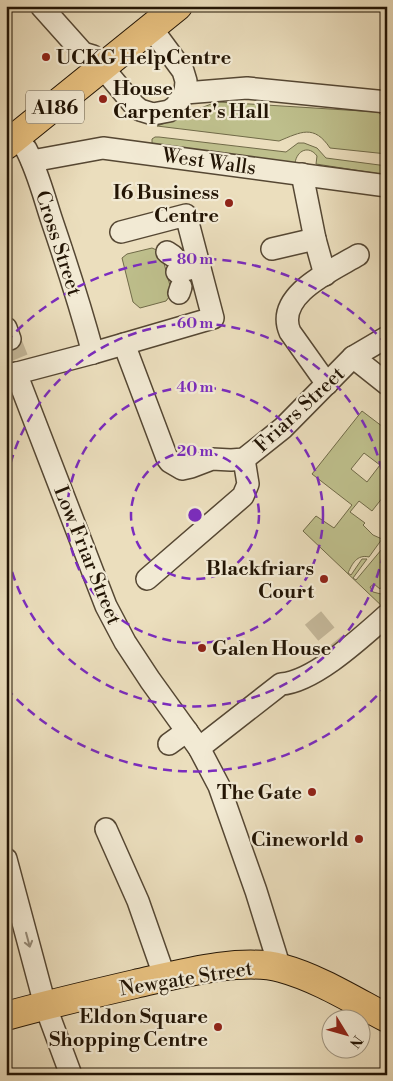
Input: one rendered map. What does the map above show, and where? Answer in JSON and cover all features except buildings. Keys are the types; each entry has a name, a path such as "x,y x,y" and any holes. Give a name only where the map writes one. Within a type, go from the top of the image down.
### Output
{"main road":[{"name":"A186","path":"10,137 103,68 178,6"},
{"name":"Newgate Street","path":"6,1016 45,1005 165,978 250,963 280,968 304,976 341,993 387,1018"}],"street":[{"path":"41,6 83,53 94,56 134,105 146,113 161,114 175,108 185,93 186,81 183,71 152,28"},
{"path":"185,93 246,88 387,102"},
{"name":"Cross Street","path":"10,137 32,161 76,292 93,353"},
{"name":"West Walls","path":"32,161 103,148 387,186"},
{"path":"302,174 315,239 325,275"},
{"path":"16,370 93,353 130,337 213,318 186,215 121,232"},
{"path":"272,249 315,239"},
{"path":"327,384 290,332 287,325 287,317 296,298 304,289 358,255"},
{"path":"176,272 200,266"},
{"name":"Friars Street","path":"130,337 173,463 182,469 212,459 244,460 283,428 354,357 387,337"},
{"path":"354,357 387,384"},
{"name":"Low Friar Street","path":"16,370 106,606 125,642 200,748 227,804 280,968"},
{"path":"147,579 243,496 248,484 244,460"},
{"path":"200,748 281,684 292,683 329,663 386,617"},
{"path":"169,744 187,731"},
{"path":"106,829 138,901 165,978"},
{"path":"6,859 45,1005 71,1075"}],"green space":[{"path":"218,102 378,112 387,125 387,154 330,148 324,140 313,133 307,132 279,141 157,126"},
{"path":"155,137 286,152 298,143 304,143 317,148 326,158 387,166 387,175 316,164 317,156 307,150 298,155 295,163 152,145 152,139"},
{"path":"152,248 161,252 172,293 166,301 140,308 133,302 122,258 127,254"},
{"path":"362,411 387,430 387,492 372,511 359,501 350,512 365,523 363,525 373,535 382,539 369,557 358,558 353,563 348,573 351,575 362,559 367,559 353,578 356,580 387,543 387,580 380,589 374,584 370,587 373,592 381,594 387,587 387,608 385,609 303,531 316,516 334,528 352,505 312,474","holes":["364,453 380,465 367,482 351,469"]}],"tunnel":[{"path":"10,339 18,359"},
{"path":"313,618 342,653"}],"place":[{"name":"UCKG HelpCentre","path":"46,57"},
{"name":"House Carpenter's Hall","path":"103,99"},
{"name":"I6 Business Centre","path":"229,203"},
{"name":"Blackfriars Court","path":"324,579"},
{"name":"Galen House","path":"202,648"},
{"name":"The Gate","path":"312,792"},
{"name":"Cineworld","path":"359,839"},
{"name":"Eldon Square Shopping Centre","path":"218,1027"}]}
